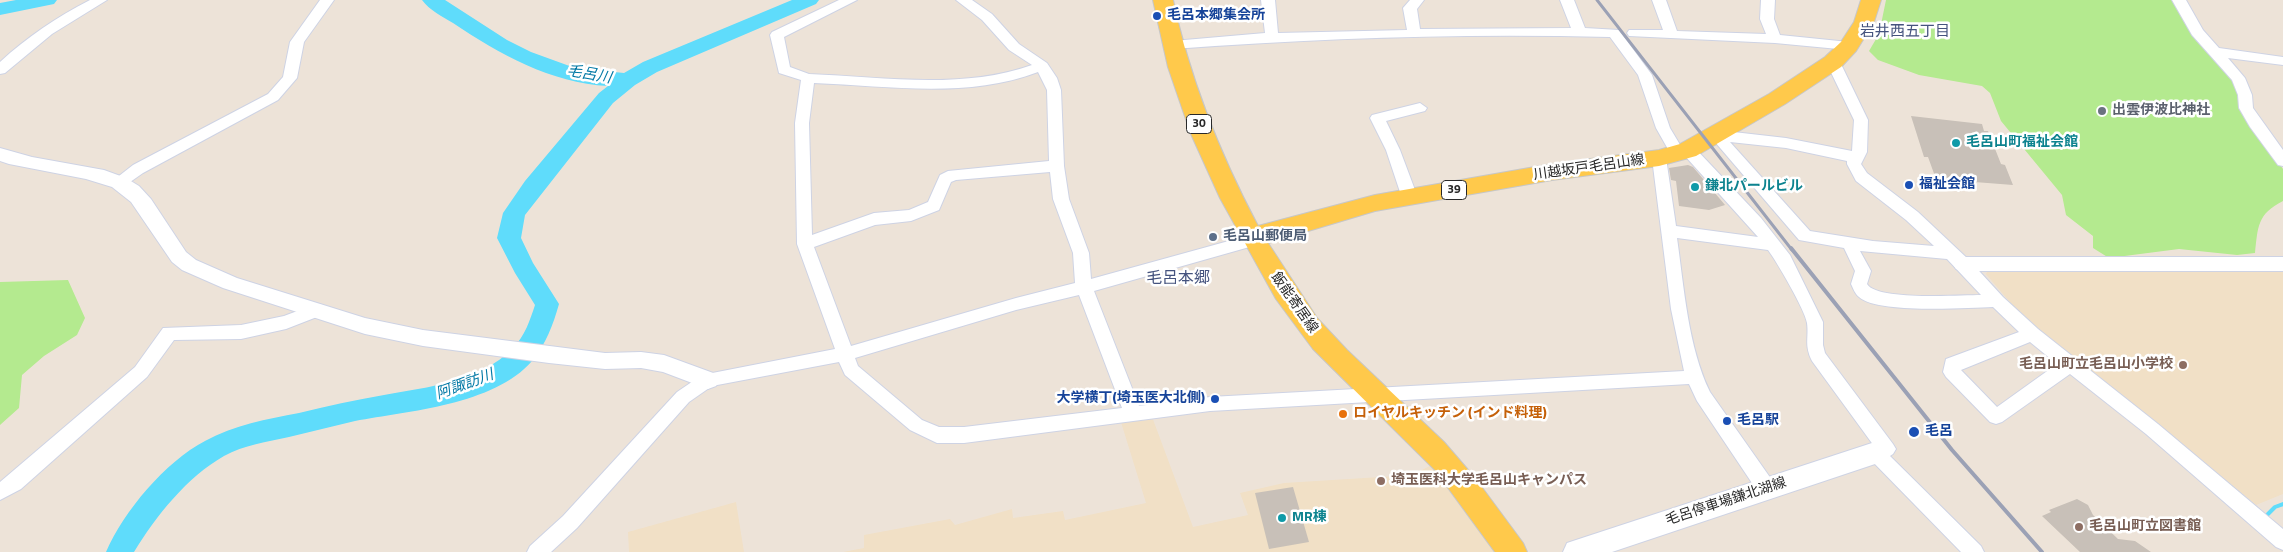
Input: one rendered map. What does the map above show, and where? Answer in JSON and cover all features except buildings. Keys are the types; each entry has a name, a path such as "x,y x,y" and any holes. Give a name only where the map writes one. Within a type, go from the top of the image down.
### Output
{"main road":[{"name":"飯能寄居線","path":"1163,0 1173,45 1213,161 1254,240 1286,294 1308,326 1435,452 1458,478 1512,552"},
{"name":"川越坂戸毛呂山線","path":"1254,240 1264,233 1344,210 1552,172 1675,154 1716,135 1812,78 1833,62 1849,46 1864,22 1871,0"},
{"name":"毛呂停車場鎌北湖線","path":"1576,552 1875,453"}],"street":[{"path":"0,70 34,39 100,0"},
{"path":"118,182 138,169 273,97 290,78 297,42 327,0"},
{"path":"850,0 777,35 784,70 808,78 956,85 1009,78 1042,66"},
{"path":"963,0 987,17 1014,47 1037,61 1042,66 1054,90 1057,166 1061,199 1081,253 1084,287 1133,412"},
{"path":"1268,0 1272,37"},
{"path":"1414,33 1410,8 1417,0"},
{"path":"1567,0 1579,31"},
{"path":"1659,0 1672,35"},
{"path":"1768,0 1767,19 1775,39"},
{"path":"2179,0 2197,32 2218,52 2238,78 2245,95 2246,108 2255,124 2283,160"},
{"path":"1173,45 1272,37 1414,33 1579,31 1614,33 1640,66 1648,82 1666,138 1675,154 1774,245 1809,307 1815,322 1814,346 1818,356 1887,449 1875,453 1974,552"},
{"path":"1634,34 1775,39 1849,46"},
{"path":"2218,52 2283,61"},
{"path":"1833,62 1861,120 1860,152 1855,157 1854,164 1861,177 1912,216 1957,258 1997,301 2032,334 2152,429 2283,541"},
{"path":"808,78 802,123 802,193 805,244 845,354 851,370 916,425 938,435 964,435 1133,412 1210,404 1694,377"},
{"path":"1410,198 1393,150 1377,118 1420,108"},
{"path":"1716,135 1786,143 1855,157"},
{"path":"1716,135 1801,234 1852,244 1957,258 2283,264"},
{"path":"0,154 18,160 118,182 132,191 179,257 189,265 230,283 375,328 423,338 604,362 640,360 664,364 708,380"},
{"path":"1675,154 1669,231 1679,309 1694,377 1703,396 1767,489"},
{"path":"805,244 874,219 911,216 934,206 945,179 953,175 1057,166"},
{"path":"1669,231 1774,245"},
{"path":"537,552 570,522 683,397 708,380 845,354 1016,304 1254,240"},
{"path":"1852,244 1852,251 1864,271 1858,284 1862,292 1870,296 1893,300 1997,301"},
{"path":"0,492 14,483 141,372 170,332 241,332 286,322 316,310"},
{"path":"2032,334 1952,364 1952,372 1996,417 2070,364"}],"shaded area":[{"name":"毛呂山町立毛呂山小学校","path":"1988,270 2283,271 2283,494 2256,505 2127,399 2038,330 2014,307 1986,274"},
{"name":"埼玉医科大学毛呂山キャンパス","path":"1151,414 1193,527 1248,515 1240,493 1284,483 1413,475 1435,463 1501,552 843,552 864,548 864,535 950,519 955,525 1012,509 1013,518 1063,511 1065,520 1146,503 1120,419"},
{"path":"736,502 744,552 629,552 628,532"}],"green space":[{"path":"1886,0 2173,0 2195,39 2213,54 2228,72 2236,86 2238,101 2244,115 2283,169 2283,201 2268,211 2260,222 2255,253 2237,255 2179,249 2109,258 2093,248 2093,236 2066,215 2062,195 2001,121 1990,93 1982,86 1919,75 1878,60 1869,51 1879,34"},
{"path":"68,280 85,318 77,335 44,356 22,375 19,408 0,425 0,282"}],"waterway":[{"name":"毛呂川","path":"0,9 47,0"},
{"name":"毛呂川","path":"432,0 500,44 548,67 600,79 628,80"},
{"name":"毛呂川","path":"628,80 650,67 809,0"},
{"name":"阿諏訪川","path":"120,552 131,533 171,483 191,464 226,443 259,432 449,393 477,384 501,372 522,355 538,333 547,304 523,267 509,238 514,213 606,98 628,80"},
{"path":"2268,514 2275,507 2283,504"}],"railway":[{"path":"1597,0 1792,250"},
{"path":"1791,248 1952,450 2042,552"}],"place":[{"name":"毛呂本郷集会所","path":"1157,16"},
{"name":"出雲伊波比神社","path":"2102,111"},
{"name":"毛呂山町福祉会館","path":"1956,143"},
{"name":"福祉会館","path":"1909,185"},
{"name":"鎌北パールビル","path":"1695,187"},
{"name":"毛呂山郵便局","path":"1213,237"},
{"name":"毛呂山町立毛呂山小学校","path":"2183,365"},
{"name":"大学横丁(埼玉医大北側)","path":"1215,399"},
{"name":"ロイヤルキッチン (インド料理)","path":"1343,414"},
{"name":"毛呂駅","path":"1727,421"},
{"name":"毛呂","path":"1914,432"},
{"name":"埼玉医科大学毛呂山キャンパス","path":"1381,481"},
{"name":"MR棟","path":"1282,518"},
{"name":"毛呂山町立図書館","path":"2079,527"}],"district":[{"name":"岩井西五丁目","path":"1905,32"},
{"name":"毛呂本郷","path":"1178,279"}]}
